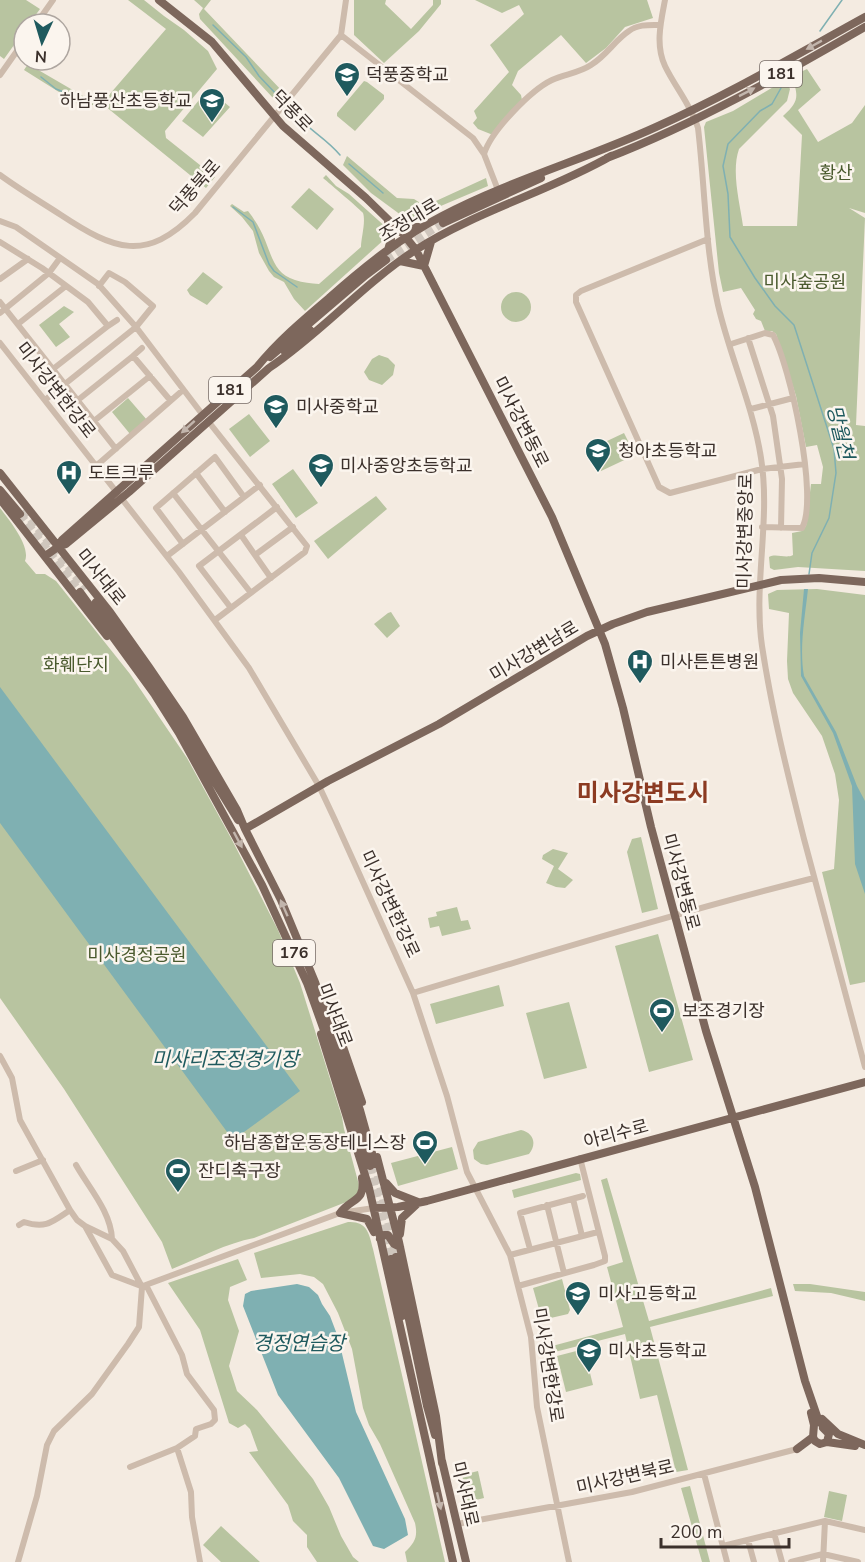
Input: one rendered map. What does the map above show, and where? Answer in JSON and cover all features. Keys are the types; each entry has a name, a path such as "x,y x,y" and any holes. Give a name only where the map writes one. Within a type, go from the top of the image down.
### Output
{"main road":[{"name":"덕풍로","path":"159,0 212,42 275,117 407,238"},
{"name":"조정대로","path":"693,115 865,17"},
{"name":"조정대로","path":"390,261 388,250 425,226 445,225 693,115 802,64 865,27"},
{"name":"조정대로","path":"45,556 66,544 202,414 257,367 299,323 390,261 431,242 445,225 498,190 570,161 610,152"},
{"path":"388,250 392,239 390,221 411,227 425,226"},
{"name":"미사강변동로","path":"407,238 416,250 556,525 605,644 674,915 706,1030 755,1187 807,1388"},
{"path":"390,261 424,266 431,242"},
{"name":"조정대로","path":"119,495 269,368 294,350 368,286 390,261"},
{"name":"미사대로","path":"0,473 58,547 118,650 189,753 262,885 311,982"},
{"path":"0,481 21,512 0,490"},
{"name":"미사대로","path":"0,499 45,556 83,592 110,612 183,717 237,810 281,900 311,982 371,1165"},
{"name":"미사강변남로","path":"245,829 319,786 439,724 599,630 647,612 759,584 796,578 865,582"},
{"path":"311,982 323,993 357,1082 371,1165 374,1208 431,1464"},
{"name":"아리수로","path":"374,1208 390,1208 420,1202 865,1082"},
{"path":"371,1165 395,1193 420,1202 402,1218 399,1244"},
{"path":"371,1165 359,1198 346,1205 340,1213 367,1219 381,1243"},
{"path":"384,1182 438,1427 442,1464"},
{"path":"381,1243 384,1235 388,1235 394,1244 399,1244"},
{"name":"미사대로","path":"453,1562 431,1464 394,1258 427,1406 466,1562"},
{"path":"807,1388 815,1442 825,1437"},
{"path":"807,1388 825,1437"},
{"path":"807,1388 822,1418 830,1427 844,1438 863,1446"},
{"path":"797,1449 818,1428 825,1437"},
{"path":"797,1449 825,1437 863,1446"}],"street":[{"path":"346,0 341,35 473,138 483,142 490,140"},
{"name":"미사강변중앙로","path":"665,0 660,25 660,43 664,64 693,115 700,149 708,239 718,305 751,409 762,469 764,498 759,584 761,637 772,709 814,878 865,1067"},
{"path":"484,154 490,140 529,95 554,79 588,67 609,51 629,30 641,26 660,25"},
{"name":"덕풍북로","path":"0,175 101,239 125,246 162,240 189,219 341,35"},
{"path":"0,75 12,58"},
{"path":"473,138 484,154 498,190"},
{"path":"0,221 16,227 99,286 136,327 202,414"},
{"path":"708,239 581,291 576,295 576,302 659,488 670,493 762,469 805,464"},
{"path":"0,242 49,273 88,302 108,326"},
{"path":"3,311 49,273 60,258"},
{"path":"0,279 28,259"},
{"path":"45,400 136,327 153,306 125,282 109,273 99,286"},
{"path":"18,324 66,286"},
{"path":"0,302 3,311 18,324 116,449"},
{"path":"53,369 117,320"},
{"path":"731,344 765,333 773,335 793,398 805,464 807,484 804,524 798,529 762,527"},
{"path":"748,338 771,404 781,466 781,528"},
{"name":"미사강변한강로","path":"0,343 215,620 254,675 319,786 413,993 447,1096 467,1172 510,1255 531,1337 537,1407 569,1562"},
{"path":"78,400 142,348"},
{"path":"133,356 170,400"},
{"path":"94,421 150,376"},
{"path":"96,466 183,390"},
{"path":"751,409 793,398"},
{"path":"208,422 307,546 306,550 215,620"},
{"path":"183,544 156,508 215,458 244,497"},
{"path":"196,473 225,512"},
{"path":"167,556 260,485"},
{"path":"173,493 251,593"},
{"path":"231,608 199,566 277,507"},
{"path":"255,555 292,527"},
{"path":"240,535 271,578"},
{"path":"413,993 534,955 814,878"},
{"path":"0,1056 12,1078 20,1120 70,1210 77,1220 112,1239 123,1251 182,1355 187,1374 216,1416 213,1423 196,1429 196,1434 177,1448 130,1467"},
{"path":"518,1286 604,1261 605,1256 580,1158"},
{"path":"16,1171 43,1160"},
{"path":"76,1165 106,1214 112,1239"},
{"path":"530,1249 520,1213 583,1196"},
{"path":"573,1199 582,1236"},
{"path":"547,1205 564,1273"},
{"path":"85,1226 112,1275 144,1286 340,1213 374,1208"},
{"path":"19,1226 24,1222 35,1226 48,1224 70,1210"},
{"path":"510,1255 598,1232"},
{"path":"18,1562 37,1496 47,1445 54,1431 92,1394 134,1336 139,1327 144,1286"},
{"path":"177,1448 191,1492 192,1517 200,1562"},
{"name":"미사강변북로","path":"457,1524 639,1490 797,1449"},
{"path":"704,1474 727,1562"},
{"path":"723,1546 825,1521 865,1530"},
{"path":"823,1562 825,1521"},
{"path":"774,1533 782,1562"},
{"path":"748,1540 754,1562"},
{"path":"791,1562 823,1554 858,1562"}],"green space":[{"path":"0,0 26,0 40,9 38,12 12,12 12,48 4,59 0,56"},
{"path":"128,0 144,0 184,30 208,51 217,69 165,131 166,138 215,177 206,188 105,106 78,104 27,72 42,72 83,96 109,95 166,29"},
{"path":"194,0 211,0 204,9 284,93 280,98 273,98 200,19 199,14 203,8"},
{"path":"354,0 386,0 385,4 411,29 433,5 433,0 441,0 441,4 419,31 384,63 354,35"},
{"path":"475,0 647,0 653,18 625,27 606,48 586,63 561,35 518,71 512,85 521,95 522,100 493,135 478,129 473,123 477,118 474,111 509,72 490,45 524,14 519,5 502,13"},
{"name":"미사숲공원","path":"807,69 821,90 798,110 818,142 852,123 865,105 865,213 849,208 865,218 856,425 865,426 865,571 798,567 774,570 770,568 769,557 793,555 792,533 802,531 806,526 811,484 821,484 823,467 817,445 806,447 796,396 776,334 772,331 765,331 761,321 753,314 755,310 741,288 723,292 719,273 704,127 706,122 733,111 785,80 790,89 787,101 739,149 736,177 743,226 797,226 802,135 783,116 796,98 792,76"},
{"path":"364,81 384,95 384,99 355,131 337,116 337,113"},
{"path":"208,89 230,107 203,137 182,121"},
{"path":"347,156 397,198 414,199 425,206 486,178 488,186 410,219 405,218 371,193 343,165"},
{"path":"326,175 388,229 387,237 305,311 294,299 284,282 274,277 269,271 259,253 253,231 230,206 232,204 244,212 248,211 262,233 275,264 283,274 298,281 319,284 361,247 364,225 363,213 323,178"},
{"path":"309,188 334,209 317,230 291,207"},
{"path":"203,272 223,287 207,305 190,295 187,290"},
{"path":"516,292 527,296 531,307 527,318 516,322 505,318 501,307 505,296"},
{"path":"64,306 74,312 59,324 70,337 56,347 39,325"},
{"path":"379,355 388,358 395,365 393,375 382,385 369,380 364,372 372,359"},
{"path":"128,398 147,420 130,434 112,412"},
{"path":"249,414 270,441 250,457 229,429"},
{"path":"624,433 635,455 601,471 590,449"},
{"path":"293,469 318,503 296,518 272,484"},
{"path":"376,496 387,509 328,559 314,541"},
{"name":"미사경정공원","path":"0,508 22,541 25,548 25,561 36,574 45,574 56,581 130,674 187,758 231,838 278,930 300,983 342,1117 359,1185 354,1199 254,1238 223,1247 172,1269 162,1242 64,1089 0,998"},
{"path":"817,589 865,595 865,982 850,985 822,872 834,869 839,800 835,774 822,736 793,693 788,679 789,613 769,609 768,594 777,590"},
{"path":"391,612 400,626 387,638 374,624"},
{"path":"641,837 658,909 642,913 627,852 632,839"},
{"path":"553,849 568,853 558,869 573,880 565,888 546,883 554,866 542,859 543,855"},
{"path":"457,907 461,921 468,920 471,929 442,936 439,926 430,928 428,918 437,916 436,912"},
{"path":"658,934 693,1060 649,1072 615,946"},
{"path":"499,985 504,1006 436,1024 430,1004"},
{"path":"569,1002 587,1068 544,1079 526,1013"},
{"path":"521,1130 533,1139 533,1146 529,1154 487,1165 474,1159 473,1150 478,1142"},
{"name":"하남종합운동장테니스장","path":"452,1147 458,1169 398,1186 391,1163"},
{"path":"576,1173 580,1174 581,1180 514,1198 512,1190"},
{"path":"607,1178 649,1321 771,1288 773,1296 650,1327 688,1470 676,1472 657,1395 640,1399 625,1334 543,1355 541,1349 623,1327 607,1267 623,1262 601,1180"},
{"path":"348,1222 363,1226 370,1238 445,1562 407,1562 405,1552 415,1539 415,1523 380,1444 369,1425 363,1408 352,1349 338,1313 323,1284 314,1277 300,1274 261,1278 254,1253"},
{"path":"238,1259 247,1280 230,1287 228,1300 239,1331 229,1366 237,1391 257,1410 313,1479 329,1507 341,1536 353,1557 359,1562 317,1562 307,1547 307,1535 293,1521 288,1505 249,1452 258,1451 250,1429 245,1424 238,1428 229,1423 200,1330 168,1283"},
{"path":"562,1279 570,1310 568,1314 542,1320 533,1288"},
{"path":"793,1284 810,1284 865,1292 865,1301 831,1293 795,1291"},
{"path":"584,1349 593,1385 566,1392 557,1356"},
{"path":"478,1471 484,1498 468,1502 462,1475"},
{"path":"690,1486 710,1562 702,1562 681,1488"},
{"path":"829,1491 847,1495 842,1521 824,1517"},
{"path":"221,1526 260,1562 221,1562 203,1545"}],"water":[{"path":"804,589 808,589 802,644 804,676 836,732 865,801 865,894 855,864 852,786 833,733 801,676 800,633"},
{"name":"미사리조정경기장","path":"0,687 300,1091 233,1140 0,823"},
{"name":"경정연습장","path":"297,1284 309,1287 318,1295 330,1316 338,1337 356,1412 405,1519 408,1535 384,1549 373,1546 339,1478 278,1395 243,1306 245,1294 251,1291"}],"waterway":[{"name":"망월천","path":"820,31 842,0"},
{"path":"213,25 246,57 259,76 278,96"},
{"path":"41,77 56,89 82,99 102,96 116,103"},
{"name":"망월천","path":"781,88 772,104 760,111 728,144 723,166 728,194 730,237 775,306 794,325 834,449 836,473 829,518 812,553 809,574"},
{"path":"295,114 340,155"},
{"path":"349,164 383,193"},
{"path":"233,207 253,222 269,264 274,271 297,287"}],"tunnel":[{"path":"386,260 443,223"},
{"path":"23,510 86,589"},
{"path":"20,514 80,592"},
{"path":"375,1164 396,1257"},
{"path":"370,1166 391,1259"}],"place":[{"name":"덕풍중학교","path":"347,98"},
{"name":"하남풍산초등학교","path":"212,124"},
{"name":"미사중학교","path":"276,430"},
{"name":"청아초등학교","path":"598,474"},
{"name":"미사중앙초등학교","path":"321,489"},
{"name":"도트크루","path":"69,496"},
{"name":"미사튼튼병원","path":"640,685"},
{"name":"보조경기장","path":"662,1034"},
{"name":"하남종합운동장테니스장","path":"425,1166"},
{"name":"잔디축구장","path":"178,1194"},
{"name":"미사고등학교","path":"578,1317"},
{"name":"미사초등학교","path":"589,1374"}],"district":[{"name":"미사강변도시","path":"643,793"}],"park label":[{"name":"황산","path":"836,173"},
{"name":"화훼단지","path":"76,665"}]}
